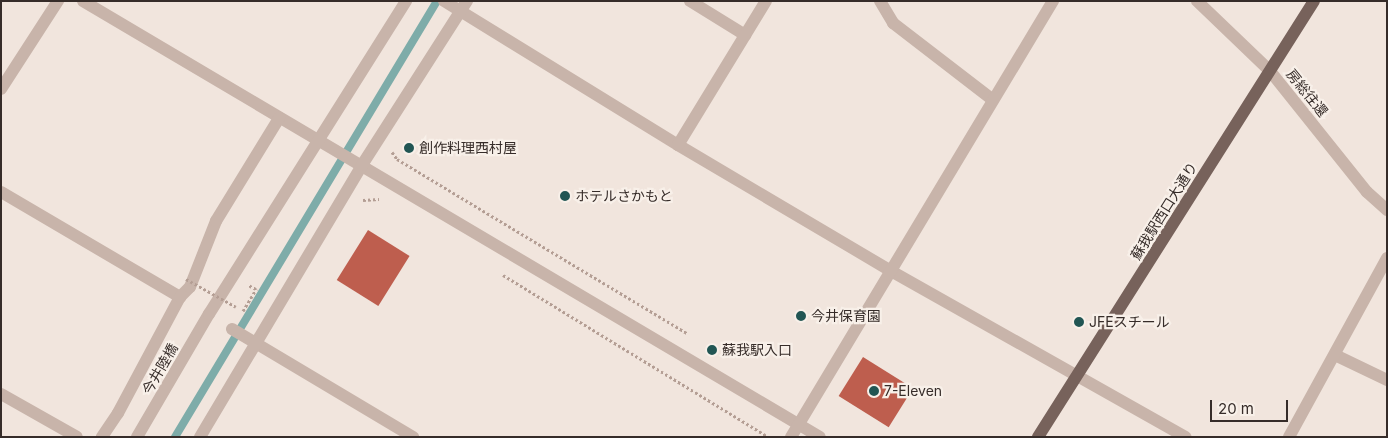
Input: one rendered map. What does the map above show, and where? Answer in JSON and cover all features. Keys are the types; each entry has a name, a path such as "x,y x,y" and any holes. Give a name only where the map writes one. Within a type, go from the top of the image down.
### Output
{"main road":[{"name":"蘇我駅西口大通り","path":"1038,437 1314,1"}],"street":[{"path":"1,89 58,1"},
{"path":"83,1 820,437"},
{"name":"今井陸橋","path":"137,437 209,314 406,1"},
{"path":"444,1 465,6 678,145 891,270 1186,437"},
{"path":"690,1 745,35"},
{"path":"678,145 766,1"},
{"path":"880,1 893,23 993,100"},
{"path":"791,437 1053,1"},
{"name":"房総往還","path":"1197,1 1270,71 1367,192 1387,210"},
{"path":"200,437 251,341 465,6"},
{"path":"102,437 118,413 180,297 190,287 216,221 279,118"},
{"path":"1,192 180,297"},
{"path":"1289,437 1387,258"},
{"path":"232,329 392,431 413,437"},
{"path":"1335,355 1387,380"},
{"path":"1,394 77,437"}],"path":[{"path":"385,144 397,159 696,338"},
{"path":"359,200 378,198 387,204"},
{"path":"497,271 767,436"},
{"path":"186,279 236,307 240,299"},
{"path":"243,311 256,289 248,284 244,292"}],"building":[{"path":"368,230 410,256 378,306 337,280"},
{"path":"863,357 913,388 889,427 839,396"}],"waterway":[{"path":"175,437 437,1"}],"place":[{"name":"創作料理西村屋","path":"409,148"},
{"name":"ホテルさかもと","path":"565,196"},
{"name":"今井保育園","path":"801,316"},
{"name":"JFEスチール","path":"1079,322"},
{"name":"蘇我駅入口","path":"712,350"},
{"name":"7-Eleven","path":"874,391"}]}
